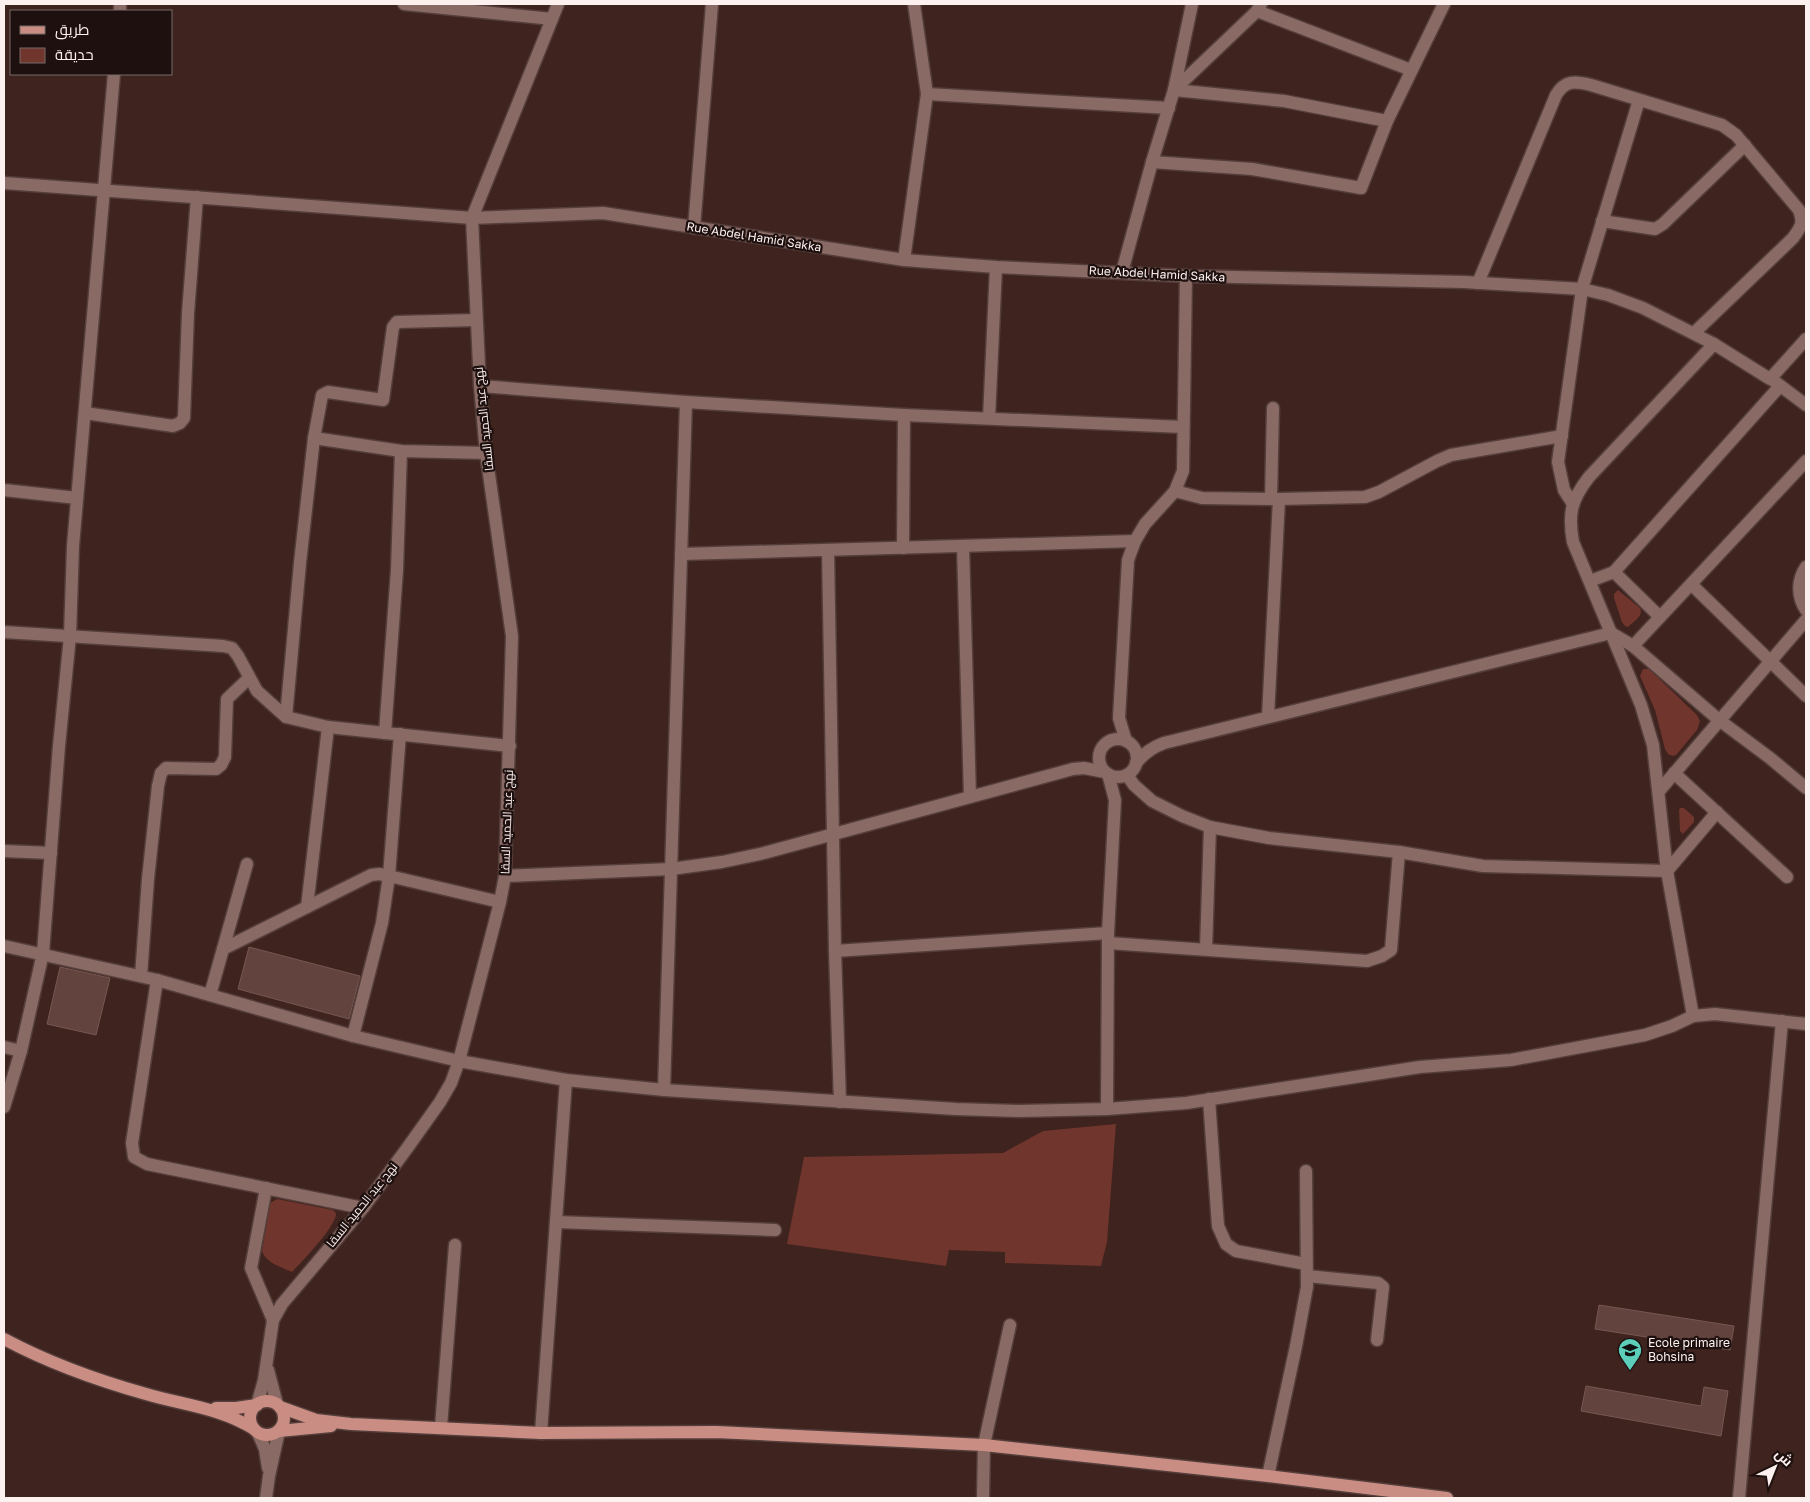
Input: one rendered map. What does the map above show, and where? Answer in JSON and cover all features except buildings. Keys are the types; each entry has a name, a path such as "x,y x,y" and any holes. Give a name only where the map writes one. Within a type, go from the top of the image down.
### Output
{"main road":[{"path":"4,1339 33,1354 81,1374 234,1418 256,1431 270,1436 279,1431 351,1424"},
{"path":"203,1408 236,1408 267,1401 316,1420 351,1424 541,1432 716,1432 984,1445 1447,1498"},
{"path":"256,1431 250,1419 253,1409 257,1404"},
{"path":"279,1405 285,1420 279,1431"}],"street":[{"path":"404,4 552,19"},
{"path":"472,218 558,4"},
{"path":"694,228 712,4"},
{"path":"904,260 927,94 914,4"},
{"path":"1122,272 1174,90 1192,4"},
{"path":"1152,162 1252,169 1361,188 1387,121 1444,4"},
{"path":"1174,90 1259,8 1411,70"},
{"path":"4,1107 21,1051 43,953 50,853 70,636 73,546 114,75"},
{"path":"1478,283 1559,89 1565,84 1577,82 1714,121 1736,135 1805,219 1793,238 1694,334"},
{"path":"1174,90 1284,101 1387,121"},
{"path":"927,94 1169,108"},
{"path":"1573,504 1564,490 1558,462 1582,289 1638,100"},
{"path":"1602,221 1655,228 1663,224 1745,145"},
{"name":"Rue Abdel Hamid Sakka","path":"4,183 472,218 603,213 904,260 996,267 1186,276 1478,283 1582,289 1608,295 1644,308 1714,344 1775,382 1806,405"},
{"path":"85,413 173,426 180,424 184,418 188,313 197,197"},
{"name":"نهج عبد الحميد السقا","path":"257,1404 264,1380 273,1320 282,1304 363,1208 440,1102 451,1083 459,1061 505,876 512,636 486,453 476,320 472,218"},
{"path":"989,418 996,267"},
{"path":"505,876 671,869 722,862 1074,769 1084,768 1117,777 1125,775 1134,769 1136,762 1134,750 1127,742 1119,718 1128,560 1135,541 1145,524 1176,492 1183,471 1186,276"},
{"path":"286,717 300,563 314,438 322,395 328,392 383,400 394,324 397,322 476,320"},
{"path":"1590,581 1614,572 1775,382 1806,339"},
{"path":"1693,1016 1667,871 1653,745 1644,713 1573,542 1570,515 1580,489 1589,478 1714,344"},
{"path":"480,386 686,402 904,415 1183,427"},
{"path":"664,1090 686,402"},
{"path":"1268,718 1275,499 1273,408"},
{"path":"903,548 904,415"},
{"path":"1176,492 1202,498 1365,497 1379,492 1437,460 1451,455 1562,436"},
{"path":"314,438 401,452 486,453"},
{"path":"385,733 397,570 401,452"},
{"path":"1633,646 1806,462"},
{"path":"4,490 77,498"},
{"path":"681,554 1135,541"},
{"path":"963,546 970,797"},
{"path":"828,550 835,951 840,1102"},
{"path":"1806,567 1799,580 1800,598 1806,610"},
{"path":"1614,572 1660,617"},
{"path":"1692,585 1806,696"},
{"path":"1659,791 1806,620"},
{"path":"4,632 232,648 257,691 286,717 328,726 510,746"},
{"path":"1136,762 1145,753 1164,743 1611,633 1633,646 1719,720 1806,788"},
{"path":"140,976 148,879 161,773 166,768 216,769 221,764 225,757 227,699 250,678"},
{"path":"1107,1109 1108,938 1114,800 1099,756 1119,718"},
{"path":"307,907 328,726"},
{"path":"354,1036 382,923 389,876 400,734"},
{"path":"1074,769 1105,745 1120,740 1127,742 1164,743"},
{"path":"1674,773 1787,877"},
{"path":"1125,775 1152,801 1210,827 1269,838 1399,852 1483,866 1667,871"},
{"path":"1114,800 1125,775"},
{"path":"1667,871 1717,812"},
{"path":"1206,949 1210,827"},
{"path":"4,851 50,853"},
{"path":"835,951 1108,938 1206,949 1367,961 1382,956 1391,950 1399,852"},
{"path":"210,995 247,864"},
{"path":"223,949 371,875 389,876 500,902"},
{"path":"4,946 43,953 158,980 354,1036 459,1061 566,1080 664,1090 840,1102 1019,1111 1107,1109 1186,1103 1420,1067 1510,1060 1645,1035 1672,1026 1693,1016 1716,1014 1806,1024"},
{"path":"158,980 132,1143 134,1157 147,1164 363,1208"},
{"path":"1739,1498 1782,1020"},
{"path":"4,1047 21,1051"},
{"path":"541,1432 566,1080"},
{"path":"1209,1099 1218,1226 1226,1244 1236,1251 1307,1270 1378,1283 1383,1287 1377,1340"},
{"path":"1268,1476 1307,1287 1306,1171"},
{"path":"266,1188 251,1268 273,1320"},
{"path":"556,1222 775,1230"},
{"path":"441,1427 455,1245"},
{"path":"983,1498 984,1445 1010,1325"},
{"name":"نهج عبد الحميد السقا","path":"267,1360 279,1405"},
{"path":"256,1431 265,1450 269,1476"},
{"path":"266,1498 279,1431"}],"green space":[{"path":"1618,590 1640,608 1641,611 1638,618 1628,627 1622,622 1614,598 1614,594"},
{"path":"1643,669 1649,669 1697,715 1700,721 1697,730 1676,755 1668,754 1665,749 1655,710 1640,676"},
{"path":"1680,808 1684,808 1694,817 1694,822 1683,834 1680,831"},
{"path":"1116,1124 1107,1242 1101,1266 1005,1263 1005,1252 949,1250 946,1266 787,1244 804,1157 1003,1153 1043,1131"},
{"path":"277,1199 333,1210 336,1213 331,1226 292,1272 270,1262 262,1251 270,1203"}],"place":[{"name":"Ecole primaire Bohsina","path":"1630,1371"}]}
